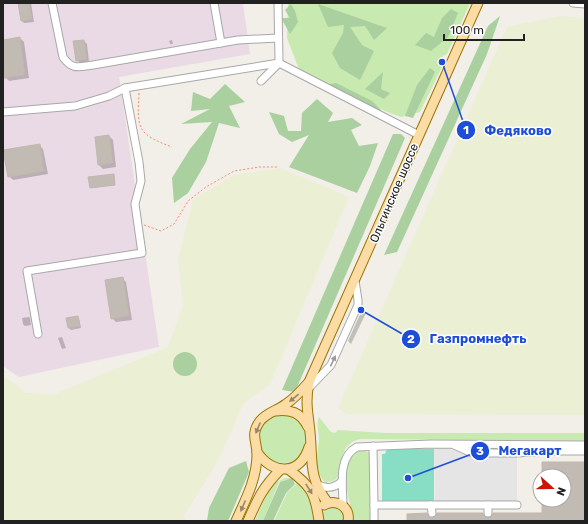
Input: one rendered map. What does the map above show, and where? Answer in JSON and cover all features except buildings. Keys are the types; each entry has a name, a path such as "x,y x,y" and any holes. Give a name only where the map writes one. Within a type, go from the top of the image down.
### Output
{"main road":[{"name":"Ольгинское шоссе","path":"308,386 478,3"},
{"path":"308,386 298,395 260,421 255,430 254,440 257,452 269,465 284,469 309,486 314,498 318,519"},
{"path":"308,386 306,406 310,432 311,461 316,484 320,493 328,503"},
{"path":"275,411 285,410 300,416 310,432"},
{"path":"248,521 259,496 266,485 284,469 299,464 306,455 310,442"},
{"path":"236,521 253,482 257,452"},
{"path":"318,519 319,511 323,506 328,503 336,502 343,505 348,513 348,521"}],"street":[{"path":"52,3 63,57 68,64 74,67 238,40 278,38"},
{"path":"214,3 221,43"},
{"path":"260,81 279,63 278,3"},
{"path":"573,3 585,4"},
{"path":"3,112 75,106 109,96 125,88 279,63 419,135"},
{"path":"38,334 27,271 142,253 135,204 140,175 125,88"},
{"path":"308,386 331,366 358,305 355,281"},
{"path":"343,505 342,481 344,464 351,450 357,447 452,444 585,445"},
{"path":"452,444 472,454 585,451"},
{"path":"373,446 374,521"},
{"path":"316,484 322,487 330,488 337,486 342,481"},
{"path":"374,505 517,505"},
{"path":"431,505 432,513"},
{"path":"488,505 488,513"}],"path":[{"path":"139,86 138,118 144,134 172,147"},
{"path":"138,223 161,231 174,224 188,201 206,187 234,171 259,167 279,167"}],"shaded area":[{"path":"3,3 243,3 250,54 119,77 159,347 19,377 3,366"},
{"path":"434,448 452,448 472,457 517,457 517,502 435,503"}],"green space":[{"path":"288,3 470,3 447,54 443,56 440,64 442,67 420,112 401,117 300,72 287,38"},
{"path":"291,4 298,22 290,34 281,18 290,18 285,10"},
{"path":"318,4 387,28 374,40 365,26 350,27 362,45 374,51 360,80 340,68 332,53 343,33 344,25 328,27"},
{"path":"451,9 458,13 448,37 431,51 415,45 426,33 434,37 442,18"},
{"path":"500,16 487,54 397,252 384,255 488,26"},
{"path":"560,16 585,18 585,415 347,414 338,408 507,27"},
{"path":"430,68 435,72 413,118 405,116 417,85"},
{"path":"383,72 381,89 390,93 384,99 365,89"},
{"path":"336,83 372,101 382,111 324,85"},
{"path":"225,84 245,102 229,106 240,128 219,123 206,162 188,193 174,203 172,178 190,149 212,122 181,124 210,109 191,111 193,92 210,99"},
{"path":"317,99 333,113 328,122 352,118 362,125 351,130 359,146 378,143 370,166 357,193 289,167 309,135 292,142 279,134 269,112 284,116 288,131 301,131 302,113"},
{"path":"393,134 401,134 405,138 295,392 282,390"},
{"path":"280,168 349,197 270,384 243,404 217,463 183,517 187,521 3,521 3,375 26,393 55,394 168,347 183,306 178,260 193,200 234,175"},
{"path":"185,352 193,356 197,364 193,372 185,376 177,372 173,364 177,356"},
{"path":"283,415 292,417 300,422 305,430 307,439 305,448 300,456 292,461 283,463 274,461 266,456 261,448 259,439 261,430 266,422 274,417"},
{"path":"319,417 331,432 335,433 338,430 386,433 585,433 585,441 360,439 346,447 340,473 337,478 332,481 325,482 318,472 317,466"},
{"path":"361,449 369,453 371,457 371,521 352,521 353,517 348,496 346,480 348,458 354,451"},
{"path":"389,449 434,449 434,501 382,502 382,454 385,454"},
{"path":"246,461 249,472 228,521 207,521 209,508 229,468"},
{"path":"285,478 292,478 279,482 263,521 255,521 269,488 277,480 277,482"},
{"path":"292,478 295,484 286,493 273,521 263,521 280,482"},
{"path":"298,482 311,496 312,514 315,521 274,521 287,493"},
{"path":"335,506 342,512 344,521 322,521 323,512 329,507"}],"place":[{"name":"Федяково","path":"442,62"},
{"name":"Газпромнефть","path":"361,310"},
{"name":"Мегакарт","path":"408,478"}]}
